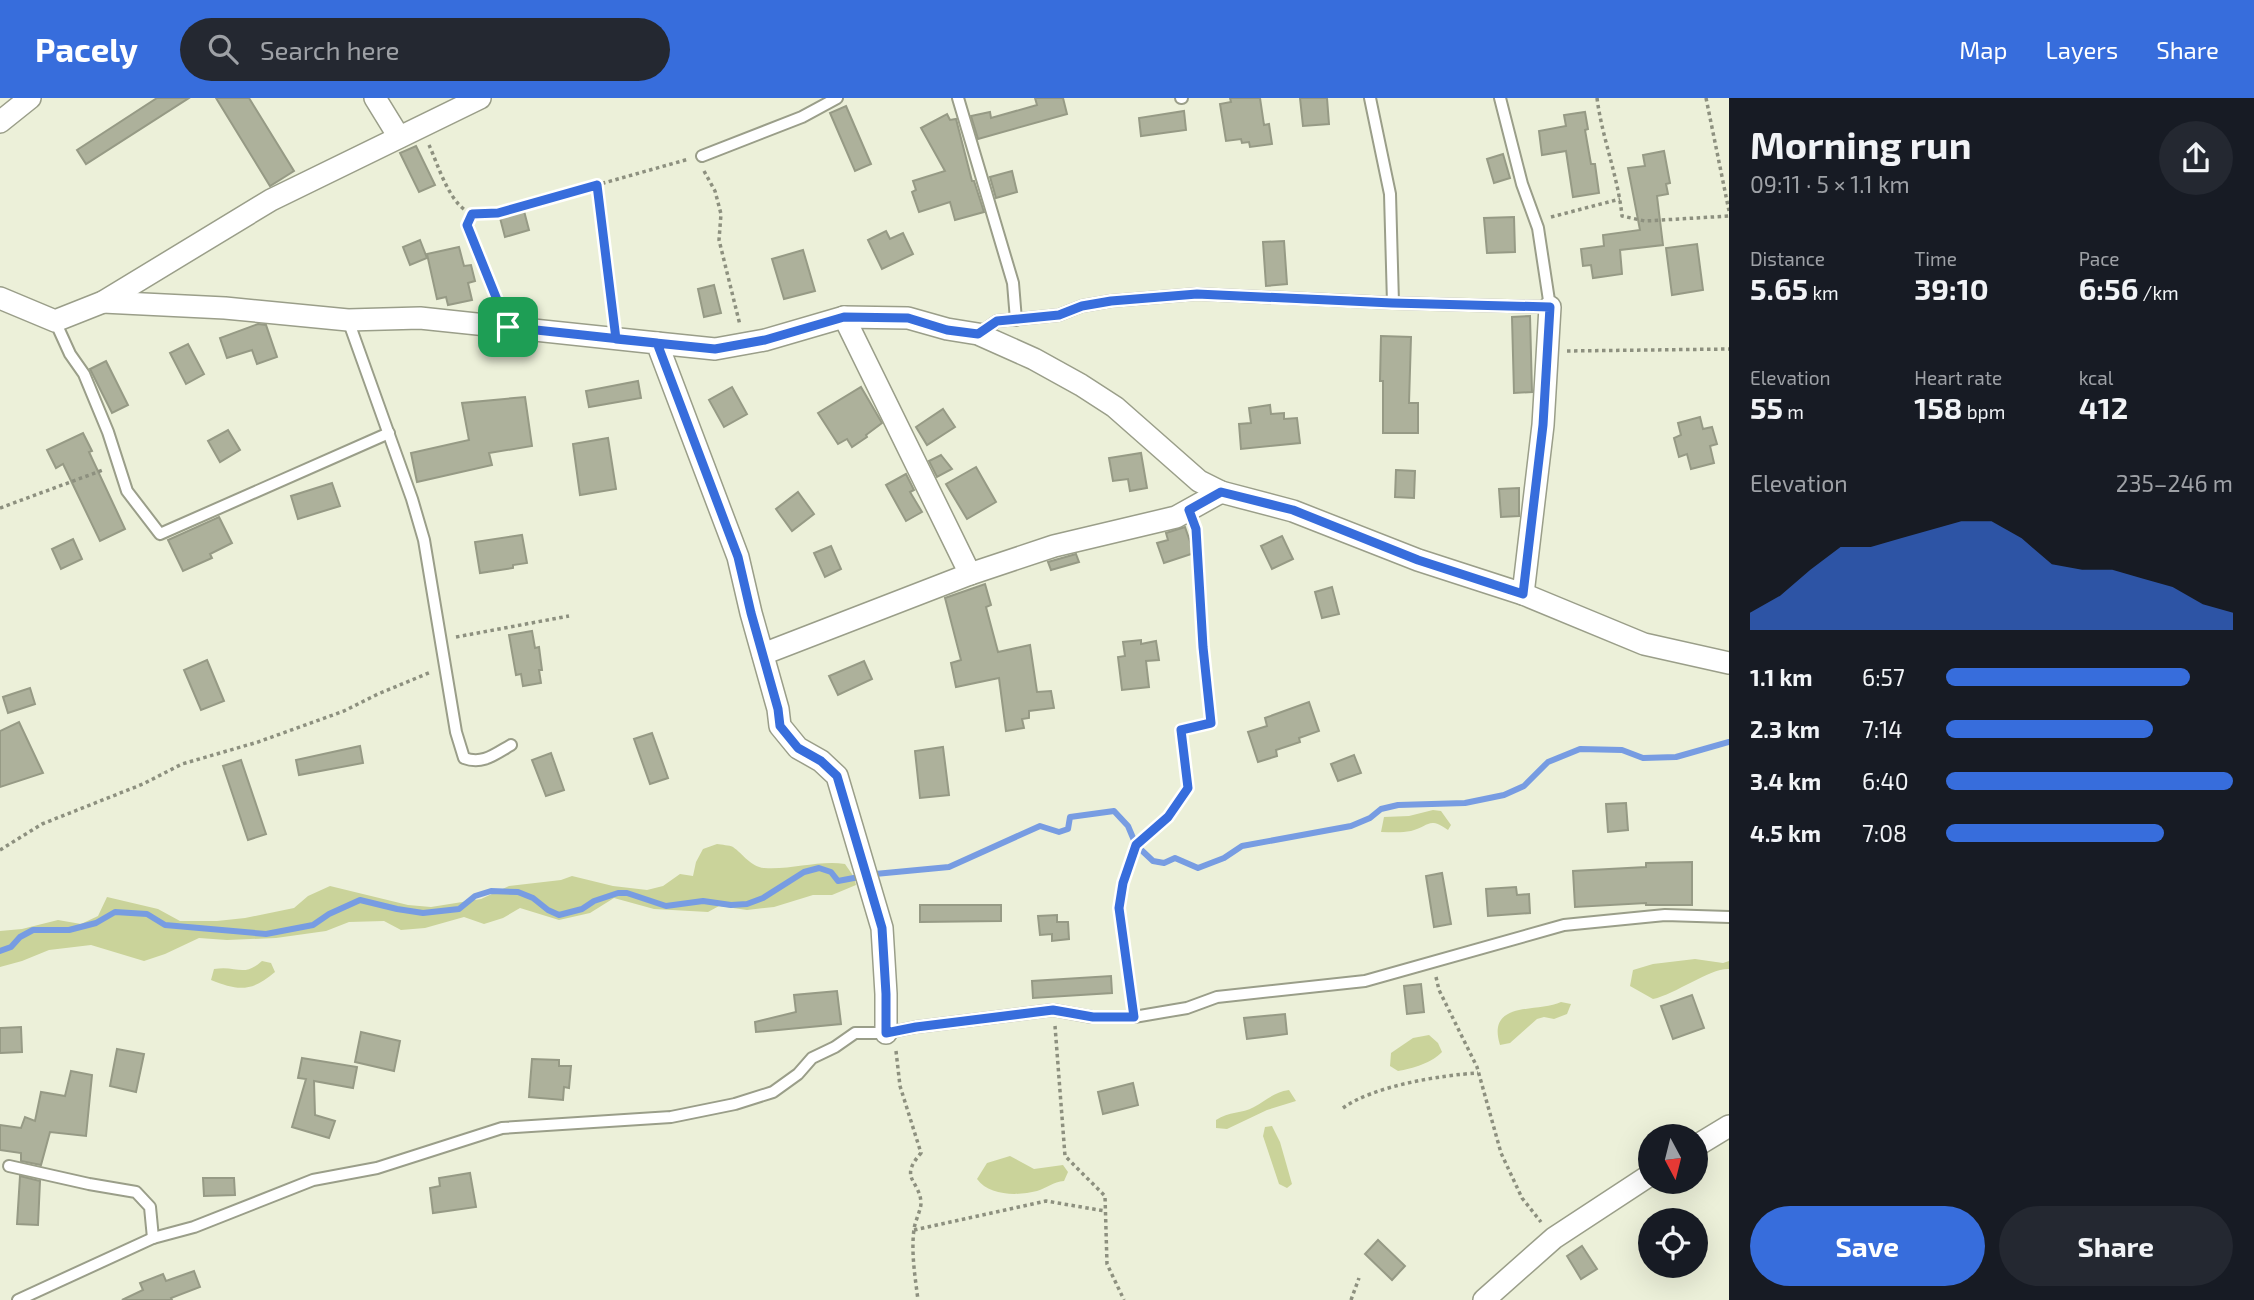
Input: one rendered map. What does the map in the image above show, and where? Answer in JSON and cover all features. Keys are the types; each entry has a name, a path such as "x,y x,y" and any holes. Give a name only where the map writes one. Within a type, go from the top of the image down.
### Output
{"street":[{"path":"0,122 30,98"},
{"path":"375,98 399,137"},
{"path":"0,298 55,321 103,302 271,200 480,98"},
{"path":"103,302 225,308 348,320 420,318 715,349 745,344 844,317 908,318 947,330 978,334 1034,359 1081,385 1115,407 1199,481 1221,492 1293,510 1418,560 1523,594 1644,644 1729,663"},
{"path":"1523,594 1543,425 1550,307"},
{"path":"844,317 970,574"},
{"path":"657,343 738,557 778,709 780,726 798,748 821,761 837,776 882,928 890,1032"},
{"path":"763,654 970,574 1054,547 1176,517 1221,492"},
{"path":"1708,1139 1729,1126"},
{"path":"1484,1300 1554,1238 1638,1183"}],"lane":[{"path":"702,156 802,117 837,98"},
{"path":"958,98 1013,283 1016,320"},
{"path":"1370,98 1390,194 1392,303"},
{"path":"978,334 997,321 1059,315 1082,306 1111,301 1197,294 1550,307 1535,222 1500,98"},
{"path":"348,320 424,540 456,732 464,758 473,761 486,760 511,744"},
{"path":"55,321 70,354 84,374 127,491 160,534 389,433"},
{"path":"18,1300 153,1238 194,1227 313,1180 377,1168 502,1128 671,1116 735,1104 773,1092 798,1074 812,1058 855,1033 890,1032 1053,1010 1093,1017 1134,1017 1187,1008 1217,997 1365,981 1564,925 1665,915 1729,918"},
{"path":"9,1166 136,1192 150,1207 153,1238"}],"path":[{"path":"1597,98 1622,216 1645,221 1729,214 1706,98"},
{"path":"420,126 444,181 457,203 472,214 498,213 702,156 704,172 715,191 721,214 719,240 745,344"},
{"path":"597,185 616,339"},
{"path":"1535,222 1620,199"},
{"path":"472,214 467,225 508,327"},
{"path":"1548,352 1729,349"},
{"path":"0,508 119,464"},
{"path":"1134,1017 1119,908 1123,883 1136,845 1168,817 1188,788 1181,730 1211,723 1203,647 1196,529 1189,510"},
{"path":"440,640 569,616"},
{"path":"0,850 42,824 143,784 182,764 258,742 344,711 444,664"},
{"path":"1432,961 1439,990 1477,1068 1501,1153 1522,1198 1554,1238"},
{"path":"1053,1010 1065,1156 1105,1196 1107,1264 1124,1300"},
{"path":"890,1032 900,1086 921,1153 913,1162 910,1172 921,1204 916,1214 912,1256 918,1300"},
{"path":"1343,1108 1353,1101 1379,1092 1447,1075 1478,1073"},
{"path":"914,1230 1046,1201 1105,1212"},
{"path":"1351,1300 1359,1278"}],"green space":[{"path":"1433,810 1441,811 1451,825 1448,830 1432,823 1411,831 1381,832 1384,817 1409,816"},
{"path":"717,844 733,847 751,863 764,868 845,864 856,885 832,895 813,895 774,907 747,910 719,906 708,912 654,909 614,898 590,913 559,920 520,908 503,918 484,924 464,917 425,928 401,930 384,921 349,922 326,931 276,938 199,938 144,961 91,945 49,950 0,967 0,931 22,929 58,920 81,924 98,916 107,897 158,909 180,921 217,921 294,908 308,896 330,886 408,905 431,907 481,899 509,886 561,880 572,876 613,886 647,890 663,886 680,874 693,876 703,849"},
{"path":"1695,959 1723,963 1729,961 1729,969 1712,973 1653,999 1630,986 1633,970 1653,964"},
{"path":"262,961 271,963 275,972 252,986 237,988 211,980 214,969 245,970"},
{"path":"1561,1002 1571,1004 1567,1014 1554,1019 1537,1019 1510,1043 1500,1045 1500,1021 1507,1015"},
{"path":"1429,1035 1438,1043 1442,1052 1438,1056 1422,1065 1404,1070 1398,1071 1390,1066 1391,1053 1413,1038"},
{"path":"1289,1090 1296,1101 1267,1110 1227,1129 1216,1128 1216,1120 1221,1117 1249,1109 1275,1094"},
{"path":"1272,1126 1280,1142 1292,1184 1287,1188 1279,1184 1263,1136 1265,1127"},
{"path":"1010,1156 1034,1169 1063,1165 1068,1172 1064,1181 1021,1194 996,1192 982,1185 977,1179 987,1163"}],"building":[{"path":"157,98 189,98 86,164 77,150"},
{"path":"216,98 249,98 294,171 270,186"},
{"path":"1035,98 1063,98 1067,114 978,139 971,116 990,112 991,118 1037,105"},
{"path":"1230,98 1260,98 1264,125 1269,124 1272,144 1250,147 1249,142 1242,143 1241,139 1226,141 1220,104 1231,102"},
{"path":"1300,98 1327,98 1329,124 1303,126"},
{"path":"846,106 871,164 855,171 830,113"},
{"path":"1184,111 1186,130 1141,136 1139,118"},
{"path":"1585,112 1588,129 1585,130 1591,164 1595,164 1599,193 1573,197 1566,151 1542,155 1539,131 1566,126 1564,115"},
{"path":"947,114 950,120 956,119 972,181 984,212 955,220 950,202 919,212 912,192 916,190 913,181 945,171 921,128"},
{"path":"416,146 435,185 419,192 400,153"},
{"path":"1664,151 1670,183 1666,184 1668,194 1657,196 1663,245 1620,250 1622,274 1593,278 1591,265 1583,266 1581,249 1604,246 1603,235 1640,230 1628,168 1645,166 1643,155"},
{"path":"1503,154 1510,178 1494,183 1487,159"},
{"path":"1012,171 1017,192 996,198 990,177"},
{"path":"524,211 529,230 505,237 500,218"},
{"path":"1514,217 1515,252 1487,253 1484,218"},
{"path":"886,231 890,239 903,233 913,254 882,269 868,240"},
{"path":"420,240 427,258 410,265 403,247"},
{"path":"1284,241 1287,284 1266,286 1263,242"},
{"path":"1697,244 1703,290 1672,295 1666,248"},
{"path":"459,247 464,266 471,265 475,281 468,283 472,300 448,305 446,297 437,299 427,254"},
{"path":"803,250 815,291 784,299 772,259"},
{"path":"714,285 721,313 704,317 698,289"},
{"path":"1530,316 1532,392 1514,393 1512,317"},
{"path":"258,324 266,325 277,357 257,364 252,350 227,358 220,338"},
{"path":"1381,336 1411,337 1409,403 1418,403 1418,433 1383,433"},
{"path":"188,344 204,374 186,384 170,353"},
{"path":"106,361 128,405 112,413 90,369"},
{"path":"638,381 641,398 589,407 586,391"},
{"path":"732,387 747,414 724,427 709,400"},
{"path":"861,387 882,423 852,447 847,439 838,444 818,413"},
{"path":"525,397 532,446 489,453 492,465 417,482 411,453 469,440 462,403"},
{"path":"1270,405 1271,414 1284,413 1284,419 1297,418 1300,443 1241,449 1239,424 1251,423 1249,408"},
{"path":"943,409 955,427 927,445 916,427"},
{"path":"1700,417 1703,429 1712,427 1717,444 1710,446 1714,463 1691,469 1687,454 1679,457 1674,438 1681,435 1678,423"},
{"path":"228,430 240,450 220,462 208,441"},
{"path":"83,433 92,451 89,452 125,529 100,541 63,464 56,468 47,450"},
{"path":"608,438 616,489 580,495 573,444"},
{"path":"1141,453 1147,488 1130,491 1128,479 1113,481 1109,458"},
{"path":"941,455 952,469 937,477 929,461"},
{"path":"976,467 996,502 967,519 946,484"},
{"path":"1396,470 1415,471 1414,498 1395,497"},
{"path":"906,474 914,490 910,492 922,512 906,521 886,485"},
{"path":"332,483 340,506 298,519 291,496"},
{"path":"1519,488 1519,516 1501,517 1499,489"},
{"path":"798,492 814,514 792,531 776,509"},
{"path":"219,517 232,543 210,554 212,558 183,571 168,540"},
{"path":"1185,527 1194,553 1164,563 1157,543 1168,540 1166,533"},
{"path":"522,535 527,563 480,573 475,542"},
{"path":"1282,536 1293,559 1272,569 1261,546"},
{"path":"73,539 82,559 61,569 52,549"},
{"path":"831,546 841,569 825,577 814,553"},
{"path":"1076,554 1079,562 1051,570 1048,562"},
{"path":"985,584 991,605 986,607 998,652 1030,645 1037,692 1051,691 1054,708 1029,711 1029,718 1022,719 1024,728 1006,731 999,678 956,687 951,663 961,660 945,598"},
{"path":"1332,587 1339,614 1322,618 1315,592"},
{"path":"532,631 535,648 539,647 541,683 523,686 521,674 516,675 509,635"},
{"path":"1141,640 1141,644 1156,641 1159,660 1146,661 1149,687 1122,690 1118,657 1125,656 1123,642"},
{"path":"207,660 224,701 201,710 184,670"},
{"path":"864,661 872,679 838,695 829,676"},
{"path":"30,688 35,704 8,713 3,697"},
{"path":"1309,702 1319,731 1299,738 1300,742 1276,750 1277,756 1258,762 1248,732 1267,726 1265,718"},
{"path":"19,722 43,773 0,787 0,731"},
{"path":"652,733 668,778 650,784 634,739"},
{"path":"360,746 363,763 299,775 296,760"},
{"path":"943,747 949,795 920,798 915,751"},
{"path":"551,753 564,790 546,796 532,760"},
{"path":"1354,755 1361,773 1338,781 1331,764"},
{"path":"241,760 266,834 248,840 223,766"},
{"path":"1626,803 1628,830 1608,832 1606,804"},
{"path":"1692,862 1692,905 1646,903 1575,907 1573,871 1646,867 1646,863"},
{"path":"1442,873 1451,924 1434,927 1426,876"},
{"path":"1516,887 1517,895 1529,894 1530,913 1488,916 1486,889"},
{"path":"920,905 1001,905 1001,921 920,922"},
{"path":"1057,915 1057,922 1068,922 1069,939 1052,941 1052,934 1040,935 1038,916"},
{"path":"1111,976 1112,993 1033,998 1032,981"},
{"path":"1421,984 1424,1012 1407,1014 1404,986"},
{"path":"837,991 841,1024 756,1032 755,1022 796,1012 794,995"},
{"path":"1692,995 1704,1028 1673,1039 1661,1006"},
{"path":"1285,1014 1287,1034 1247,1039 1244,1018"},
{"path":"21,1027 22,1052 0,1053 0,1028"},
{"path":"361,1032 400,1041 394,1071 355,1062"},
{"path":"117,1049 144,1054 136,1092 110,1086"},
{"path":"302,1058 357,1067 353,1088 314,1081 315,1115 335,1121 329,1138 292,1127 306,1079 298,1078"},
{"path":"532,1059 559,1060 559,1066 571,1066 569,1088 564,1087 563,1100 529,1097"},
{"path":"71,1071 92,1075 86,1136 50,1132 41,1165 21,1161 21,1153 0,1150 0,1125 21,1128 25,1117 35,1121 41,1092 65,1096"},
{"path":"1133,1083 1138,1105 1103,1114 1098,1092"},
{"path":"470,1173 476,1207 433,1213 430,1188 440,1186 439,1178"},
{"path":"20,1176 40,1181 38,1225 17,1224"},
{"path":"203,1178 234,1178 235,1195 204,1196"},
{"path":"1378,1240 1405,1266 1392,1280 1365,1254"},
{"path":"1582,1246 1597,1269 1581,1279 1567,1256"},
{"path":"194,1271 200,1287 171,1298 172,1300 122,1300 143,1290 140,1283 163,1274 166,1281"}],"waterway":[{"path":"0,951 11,947 20,937 33,930 69,930 96,923 115,912 147,914 165,925 266,934 313,925 329,914 360,900 423,913 459,909 475,896 491,891 518,892 533,898 559,915 582,909 594,901 618,893 627,893 666,906 703,901 747,904 763,898 804,872 819,868 831,872 838,881 875,874 949,867 1040,826 1059,832 1068,829 1070,817 1114,811 1128,826 1136,845 1153,861 1164,863 1175,858 1198,868 1224,858 1242,846 1351,826 1370,818 1381,809 1398,805 1465,803 1504,795 1524,786 1548,762 1580,749 1622,750 1643,758 1676,757 1729,742"}],"route":[{"path":"508,327 467,225 472,214 498,213 597,185 616,339 657,343 715,349 765,340 844,317 908,318 947,330 978,334 997,321 1059,315 1082,306 1111,301 1197,294 1550,307 1543,425 1523,594 1418,560 1293,510 1221,492 1189,510 1196,529 1203,647 1211,723 1181,730 1188,788 1168,817 1136,845 1123,883 1119,908 1134,1017 1093,1017 1053,1010 886,1033 882,928 837,776 821,761 798,748 780,726 778,709 738,557 657,343 616,339 508,327"}]}
